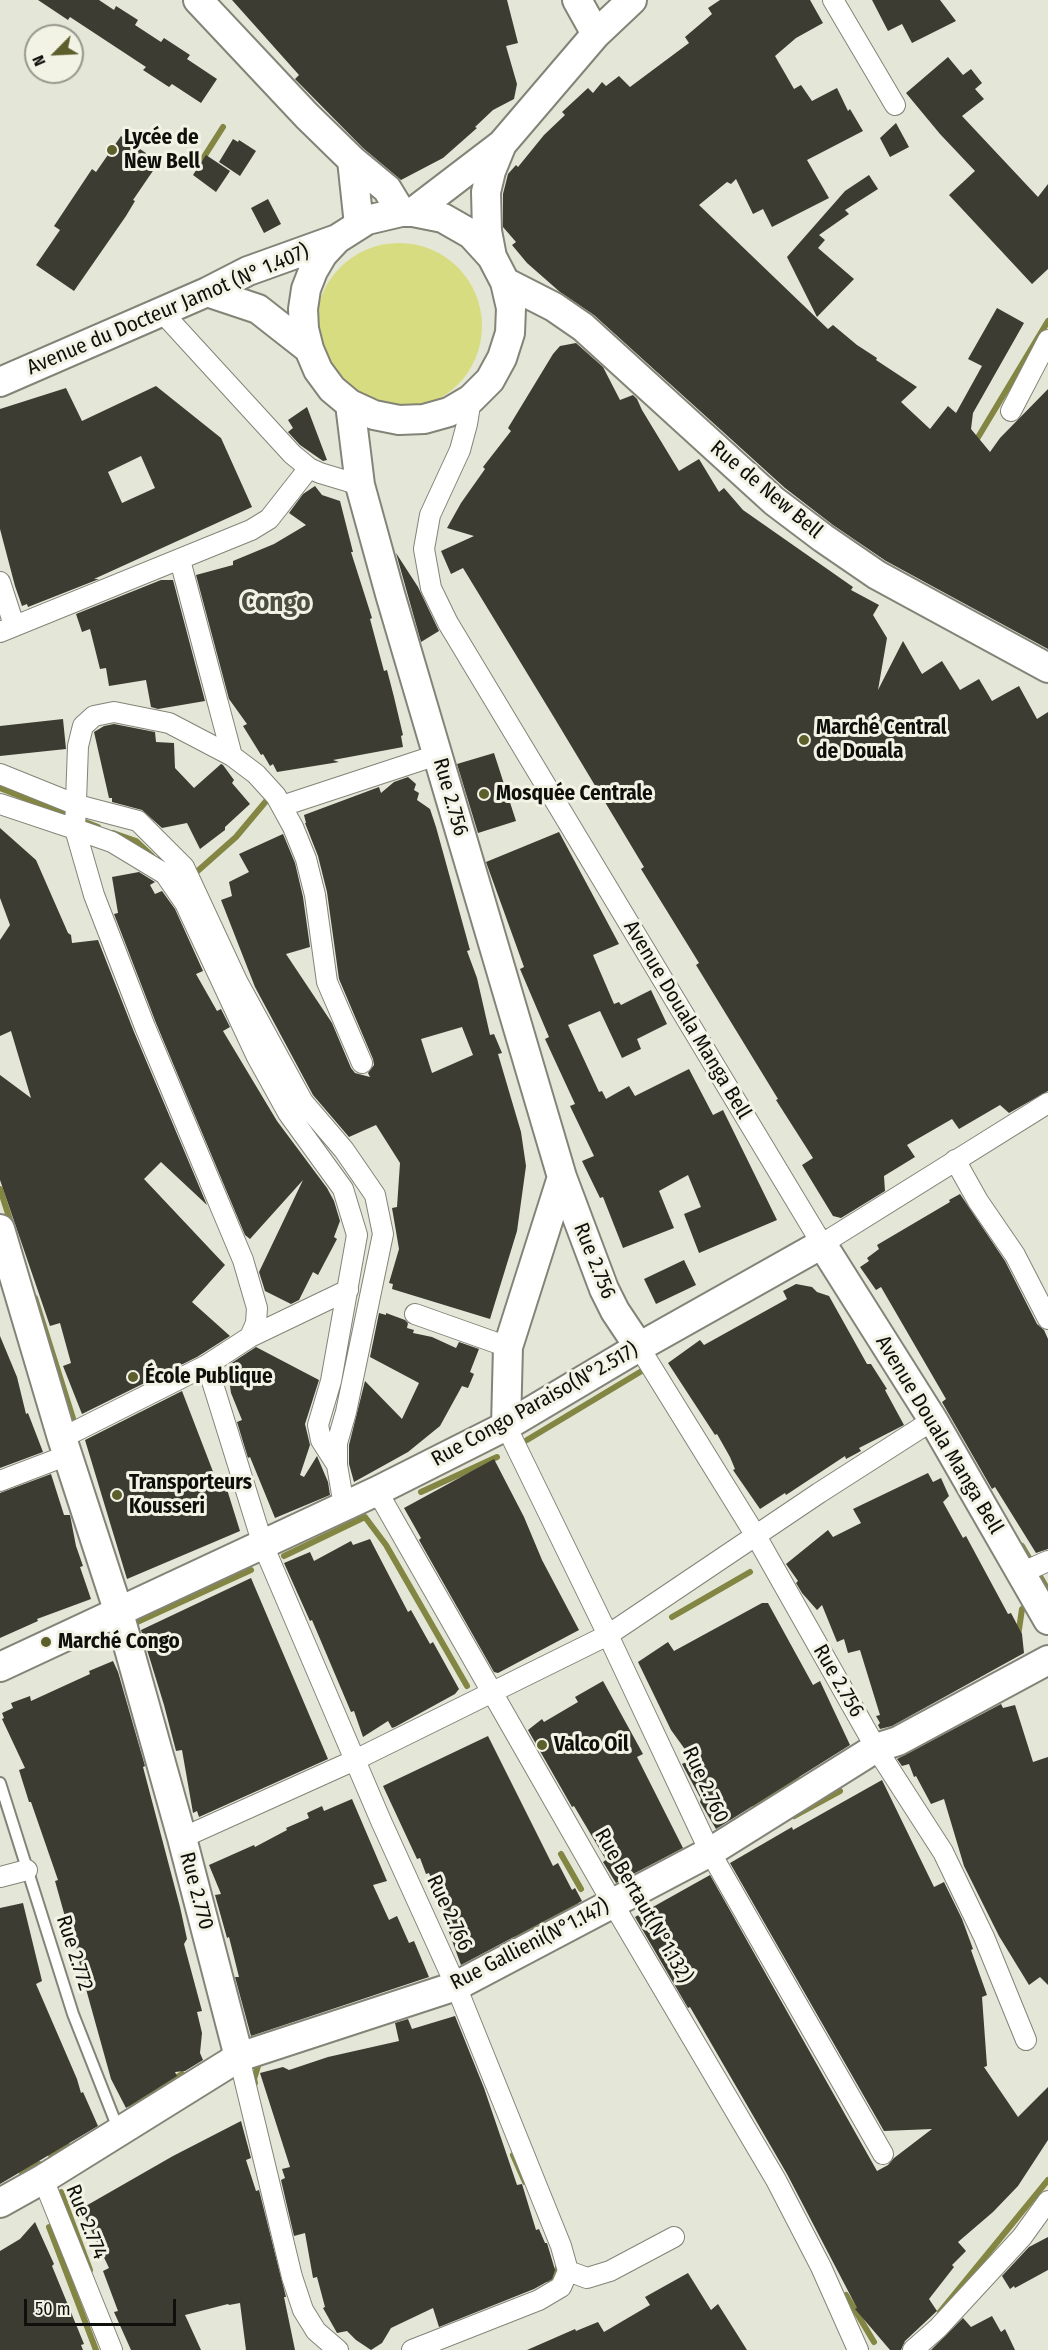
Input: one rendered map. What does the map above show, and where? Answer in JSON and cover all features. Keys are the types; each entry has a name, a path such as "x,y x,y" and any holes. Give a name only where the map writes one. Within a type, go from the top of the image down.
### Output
{"street":[{"path":"198,0 307,117 352,160 387,189 407,212"},
{"path":"577,0 596,34"},
{"path":"407,212 502,144 596,34 632,0"},
{"path":"834,0 895,105"},
{"path":"492,256 471,234 458,225 436,216 407,212 366,220 348,232 323,254 313,271 306,290 303,309 304,329 309,349 318,370 332,389 350,404 374,415 407,420 424,419 449,412 471,399 494,373 502,358 510,333 511,308 505,282 492,256 487,231 486,192 491,171 502,144"},
{"path":"348,232 354,198 352,160"},
{"name":"Avenue du Docteur Jamot (N° 1.407)","path":"0,382 274,261 348,232"},
{"name":"Rue de New Bell","path":"505,282 554,307 583,327 774,501 823,538 877,575 1048,668"},
{"path":"207,292 258,309 309,349"},
{"path":"161,311 292,454 309,468 360,485"},
{"path":"1011,411 1048,340"},
{"name":"Avenue Douala Manga Bell","path":"471,399 460,450 430,515 424,549 431,588 448,623 822,1244 933,1420 1048,1620"},
{"name":"Rue 2.756","path":"350,404 360,485 437,755 562,1177 603,1289 756,1536 876,1748 956,1876 984,1937 1026,2040"},
{"path":"0,582 7,628 251,530 269,519 309,468"},
{"path":"180,560 232,756"},
{"path":"250,1337 256,1323 257,1308 246,1270 145,1027 94,896 75,830 78,746 83,726 94,717 114,712 169,723 232,756 256,774 276,796 306,859 315,895 327,982 362,1063"},
{"path":"282,806 437,755"},
{"path":"0,774 77,805 138,821 184,867 237,981 303,1102 344,1150 375,1194 383,1234 338,1443 337,1465 344,1506"},
{"path":"0,804 112,842 165,874 185,903 257,1057 288,1113 343,1189 357,1235 331,1381 318,1425 321,1440 337,1465"},
{"name":"Rue Congo Paraiso(N°2.517)","path":"0,1667 377,1491 506,1426 639,1347 822,1244 1048,1103"},
{"path":"955,1160 974,1195 1015,1255 1048,1319"},
{"path":"506,1426 508,1347 562,1177"},
{"name":"Rue 2.770","path":"0,1228 65,1446 119,1613 182,1838 239,2057 292,2277 303,2310 316,2331 332,2346"},
{"path":"0,1481 207,1365 250,1337 348,1290"},
{"path":"416,1314 508,1347"},
{"name":"Rue 2.766","path":"207,1365 262,1545 456,1986 561,2246 568,2271"},
{"path":"182,1838 355,1760 608,1635 933,1420"},
{"name":"Rue 2.760","path":"506,1426 710,1852 883,2154"},
{"name":"Rue Bertaut(N°1.132)","path":"377,1491 612,1902 776,2180 821,2267 858,2350"},
{"path":"1021,1573 1048,1561"},
{"name":"Rue Gallieni(N°1.147)","path":"0,2203 120,2132 239,2057 456,1986 710,1852 876,1748 898,1741 1048,1660"},
{"path":"0,1877 27,1870"},
{"name":"Rue 2.774","path":"43,2179 112,2350"},
{"path":"913,2350 938,2328 1022,2237 1048,2201"},
{"path":"412,2350 539,2300 561,2287 568,2271 587,2278 610,2271 674,2237"}],"lane":[{"name":"Rue 2.772","path":"0,1783 73,2014 120,2132"}],"green space":[{"path":"399,243 415,244 431,249 458,267 476,294 481,310 481,342 476,358 458,385 431,403 415,408 399,409 383,408 367,403 340,385 322,358 317,342 316,326 317,310 322,294 340,267 367,249 383,244"}],"building":[{"path":"38,0 99,0 114,10 116,6 138,20 135,25 161,42 164,38 190,55 187,59 217,79 201,103 172,84 169,87 143,70 146,67 84,26 84,24 70,17 68,20"},
{"path":"232,0 507,0 518,43 506,46 517,84 514,99 493,110 475,127 477,128 443,158 401,180 363,148 295,79 299,75"},
{"path":"720,0 810,0 823,23 796,38 775,56 794,89 801,85 812,101 837,88 848,111 850,109 863,131 807,160 829,198 772,227 763,209 753,214 736,179 731,184 727,182 699,205 828,329 833,325 877,358 876,360 917,387 901,402 930,429 948,406 956,413 982,366 968,359 997,308 1024,323 973,413 971,429 990,452 1000,438 1048,389 1048,649 886,561 833,525 785,488 594,315 560,292 527,263 512,245 516,242 503,227 503,194 508,174 516,165 518,167 544,135 565,115 562,112 588,88 593,93 602,82 606,86 619,76 630,87 689,43 685,37 712,14 708,8"},
{"path":"872,0 940,0 956,21 912,43 902,24 888,31"},
{"path":"948,57 963,75 971,69 982,83 975,89 984,99 962,116 1038,197 1048,184 1048,269 1032,284 949,195 975,171 906,93"},
{"path":"896,123 909,147 890,157 880,138"},
{"path":"121,136 159,162 133,200 135,201 126,216 74,291 36,265 60,230 54,226 92,169 96,172"},
{"path":"233,139 238,142 239,140 256,151 240,176 219,162"},
{"path":"206,155 230,171 216,192 193,175"},
{"path":"869,175 878,189 845,210 849,214 819,235 825,240 818,248 854,279 817,317 787,257 845,191"},
{"path":"268,199 281,224 264,233 251,208"},
{"path":"576,343 603,367 620,400 633,395 637,399 679,471 699,459 719,492 724,488 743,510 853,587 851,590 879,605 873,615 887,638 878,690 903,641 922,674 942,661 960,690 979,679 992,701 1019,686 1037,719 1048,712 1048,1091 1009,1113 1000,1105 959,1129 952,1119 907,1145 915,1157 884,1176 885,1191 841,1218 833,1216 802,1165 813,1158 696,965 699,963 641,869 644,867 463,568 451,574 441,551 474,536 447,528 485,469 483,467 511,431 508,428 553,354 560,346"},
{"path":"156,386 221,438 252,507 94,579 99,579 28,607 27,604 22,606 0,529 0,409 66,388 82,421","holes":["141,456 155,488 122,503 108,472"]},
{"path":"307,407 327,460 323,461 300,445 288,432 293,428 288,420"},
{"path":"315,486 322,495 340,501 353,552 351,552 372,618 370,619 384,671 387,670 394,697 403,735 401,736 403,747 333,760 339,762 277,772 273,764 270,766 263,754 261,755 243,726 247,724 229,699 196,575 233,565 233,561 274,544 306,525 289,513 303,494"},
{"path":"396,553 418,587 439,631 421,642"},
{"path":"161,580 173,580 205,701 158,709 151,707 146,680 109,686 106,668 100,669 90,629 82,632 76,614"},
{"path":"63,719 66,749 0,756 0,726"},
{"path":"114,724 155,732 156,742 174,743 175,768 194,788 221,764 223,765 234,780 232,783 250,804 225,827 225,830 200,849 187,823 162,828 142,810 112,802 112,798 109,798 94,732 104,726"},
{"name":"Mosquée Centrale","path":"494,753 516,821 478,833 457,764"},
{"path":"408,777 416,784 414,790 419,793 417,800 430,809 470,950 467,951 477,978 490,1035 494,1034 502,1053 498,1054 521,1132 526,1166 517,1231 490,1319 392,1289 393,1284 389,1283 399,1249 392,1208 397,1207 400,1163 376,1125 349,1137 313,1095 255,987 221,900 232,896 229,882 249,872 239,854 283,834 295,863 303,897 310,947 286,954 332,1023 351,1068 355,1073 370,1077 368,1073 374,1065 373,1059 339,979 327,892 304,815 379,787 381,793 394,782","holes":["462,1027 473,1055 432,1073 421,1039"]},
{"path":"0,828 36,860 68,933 71,935 72,943 98,940 207,1205 161,1162 144,1179 225,1265 192,1302 230,1336 197,1357 82,1414 63,1366 71,1363 60,1323 50,1326 0,1180 0,1075 31,1098 11,1031 0,1036 0,940 10,925 0,898"},
{"path":"559,832 619,944 593,955 614,1004 619,1002 621,1005 651,990 667,1024 637,1039 641,1049 622,1058 600,1011 568,1025 599,1092 602,1091 606,1099 629,1086 635,1096 689,1069 713,1115 723,1110 777,1220 699,1253 684,1214 701,1207 688,1175 659,1191 674,1228 623,1248 603,1197 600,1198 582,1161 594,1156 570,1106 575,1104 545,1039 549,1037 520,969 524,967 486,862"},
{"path":"139,872 155,882 150,885 155,894 162,891 175,909 203,971 196,974 217,1011 221,1009 230,1027 223,1031 277,1121 327,1188 334,1201 340,1221 334,1237 337,1239 318,1275 313,1272 299,1300 291,1304 265,1291 259,1272 303,1180 250,1239 245,1235 156,1023 114,914 118,913 112,877"},
{"path":"960,1194 1005,1261 1037,1324 1044,1330 1048,1339 1048,1549 1036,1553 995,1487 992,1489 942,1402 946,1399 881,1287 876,1290 860,1267 869,1261 867,1258 879,1249 877,1245"},
{"path":"684,1260 696,1285 656,1304 644,1279"},
{"path":"796,1284 812,1287 817,1292 829,1296 867,1364 871,1364 887,1389 885,1390 904,1425 859,1448 861,1451 846,1459 845,1456 786,1495 785,1493 760,1509 733,1470 735,1469 730,1457 717,1434 715,1435 668,1363 700,1340 704,1345 787,1299 783,1291"},
{"path":"379,1313 386,1315 386,1313 405,1320 408,1323 407,1328 414,1330 413,1333 432,1337 456,1348 459,1342 479,1349 470,1372 474,1374 468,1388 462,1386 440,1426 408,1452 354,1482 349,1464 349,1445 365,1381 402,1419 419,1383 370,1357"},
{"path":"0,1336 17,1377 26,1414 28,1413 43,1452 0,1468"},
{"path":"256,1347 319,1380 305,1424 310,1445 300,1475 304,1477 317,1456 328,1482 330,1495 275,1518 250,1457 248,1458 237,1422 242,1420 231,1393 227,1366"},
{"path":"182,1391 217,1482 225,1483 240,1531 127,1579 85,1440"},
{"path":"494,1459 524,1517 542,1560 579,1630 498,1673 494,1672 419,1540 421,1538 404,1508"},
{"path":"928,1473 933,1482 941,1478 949,1496 943,1502 963,1538 966,1536 1008,1614 1011,1613 1022,1634 1024,1653 892,1726 880,1729 876,1716 880,1715 860,1650 848,1653 844,1639 837,1642 822,1605 817,1610 802,1593 796,1583 798,1581 786,1564 828,1530 833,1537 861,1523 853,1509"},
{"path":"51,1474 64,1515 70,1515 76,1546 83,1566 80,1567 91,1599 37,1619 38,1621 0,1638 0,1493"},
{"path":"370,1539 408,1612 411,1610 430,1644 433,1642 459,1689 455,1694 395,1727 392,1728 388,1721 363,1737 354,1711 351,1712 312,1620 310,1621 284,1563 310,1552 314,1561 351,1541 353,1545"},
{"path":"251,1578 328,1759 199,1817 197,1811 193,1813 182,1750 176,1751 141,1630"},
{"path":"762,1603 768,1603 813,1685 820,1681 850,1745 716,1829 682,1764 692,1759 671,1730 638,1662 668,1642 674,1651"},
{"path":"113,1661 145,1766 143,1767 180,1907 187,1939 184,1944 202,2011 197,2012 202,2033 200,2053 203,2060 185,2071 175,2072 177,2076 126,2108 111,2079 81,1971 73,1930 69,1931 55,1881 58,1880 19,1770 25,1768 2,1719 4,1718 2,1713 13,1708 11,1703 30,1696 31,1701"},
{"path":"603,1681 643,1754 637,1757 683,1848 616,1883 603,1862 606,1860 574,1806 572,1807 528,1730 542,1719 544,1722 578,1702 575,1697"},
{"path":"1001,1704 1003,1708 1015,1705 1033,1762 1048,1757 1048,1985 1040,1977 1029,1985 999,1936 964,1866 944,1799 931,1804 916,1776 914,1777 909,1764 902,1766 897,1759"},
{"path":"488,1736 553,1866 558,1863 572,1890 575,1888 582,1901 461,1965 443,1916 446,1915 429,1873 426,1874 420,1858 417,1859 383,1786"},
{"path":"882,1780 934,1887 944,1882 962,1919 973,1949 971,1950 987,1995 982,1997 987,2066 984,2067 1018,2117 1048,2087 1048,2140 1018,2186 993,2212 958,2242 966,2251 952,2265 954,2267 929,2299 937,2311 905,2341 901,2350 890,2350 855,2309 857,2308 787,2174 635,1917 710,1875 877,2171 888,2165 932,2129 884,2131 730,1863 792,1827 793,1830"},
{"path":"352,1799 387,1881 373,1885 389,1920 397,1916 409,1943 414,1941 429,1977 251,2036 235,1977 239,1977 229,1937 227,1938 215,1895 221,1894 209,1865 254,1845 255,1847 287,1830 286,1828 309,1818 307,1813 322,1806 324,1811"},
{"path":"23,1903 42,1981 36,1984 81,2093 83,2092 98,2126 0,2184 0,1908"},
{"path":"455,2016 484,2088 517,2185 522,2184 536,2230 539,2229 547,2243 555,2270 552,2279 534,2289 439,2327 433,2308 391,2328 382,2343 371,2350 347,2331 337,2333 323,2308 325,2307 317,2277 313,2278 305,2233 294,2236 281,2180 285,2178 282,2169 290,2167 260,2073 283,2067 289,2070 328,2057 399,2041 395,2023 408,2019 412,2029"},
{"path":"241,2121 251,2158 246,2160 256,2191 259,2190 286,2297 284,2297 295,2350 246,2350 240,2303 185,2315 201,2350 131,2350 114,2312 118,2311 103,2271 109,2268 84,2215 87,2214 84,2207 173,2156"},
{"path":"35,2222 54,2264 52,2266 84,2344 81,2345 83,2350 0,2350 0,2251 20,2239"},
{"path":"1048,2237 1048,2270 1010,2289 1002,2276 1029,2247"},
{"path":"688,2273 711,2310 718,2304 747,2350 527,2350 575,2329 576,2331 598,2322 604,2332 650,2305 645,2297"},
{"path":"992,2316 1001,2332 1005,2329 1015,2350 931,2350 963,2318 971,2327"}],"waterway":[{"path":"202,160 223,127"},
{"path":"974,444 1048,321"},
{"path":"0,788 98,827"},
{"path":"192,876 236,837 267,800"},
{"path":"113,833 136,841 152,856"},
{"path":"0,1189 12,1226"},
{"path":"35,1298 76,1428"},
{"path":"527,1440 645,1369"},
{"path":"421,1492 497,1457"},
{"path":"284,1556 365,1517 386,1545 467,1686"},
{"path":"1022,1546 1048,1590"},
{"path":"135,1623 251,1570"},
{"path":"672,1617 750,1572"},
{"path":"1018,1636 1022,1609"},
{"path":"755,1805 799,1780"},
{"path":"794,1816 840,1791"},
{"path":"561,1854 581,1889"},
{"path":"517,1938 576,1905"},
{"path":"255,2083 258,2066"},
{"path":"131,2105 182,2074"},
{"path":"51,2155 67,2145"},
{"path":"513,2155 525,2182"},
{"path":"22,2174 39,2164"},
{"path":"940,2312 1048,2180"},
{"path":"61,2192 90,2270"},
{"path":"49,2227 96,2350"},
{"path":"549,2280 557,2271 559,2262"},
{"path":"846,2295 874,2342"}],"place":[{"name":"Lycée de New Bell","path":"112,150"},
{"name":"Marché Central de Douala","path":"804,740"},
{"name":"Mosquée Centrale","path":"484,794"},
{"name":"École Publique","path":"133,1377"},
{"name":"Transporteurs Kousseri","path":"117,1495"},
{"name":"Marché Congo","path":"46,1642"},
{"name":"Valco Oil","path":"542,1745"}],"district":[{"name":"Congo","path":"276,603"}]}
